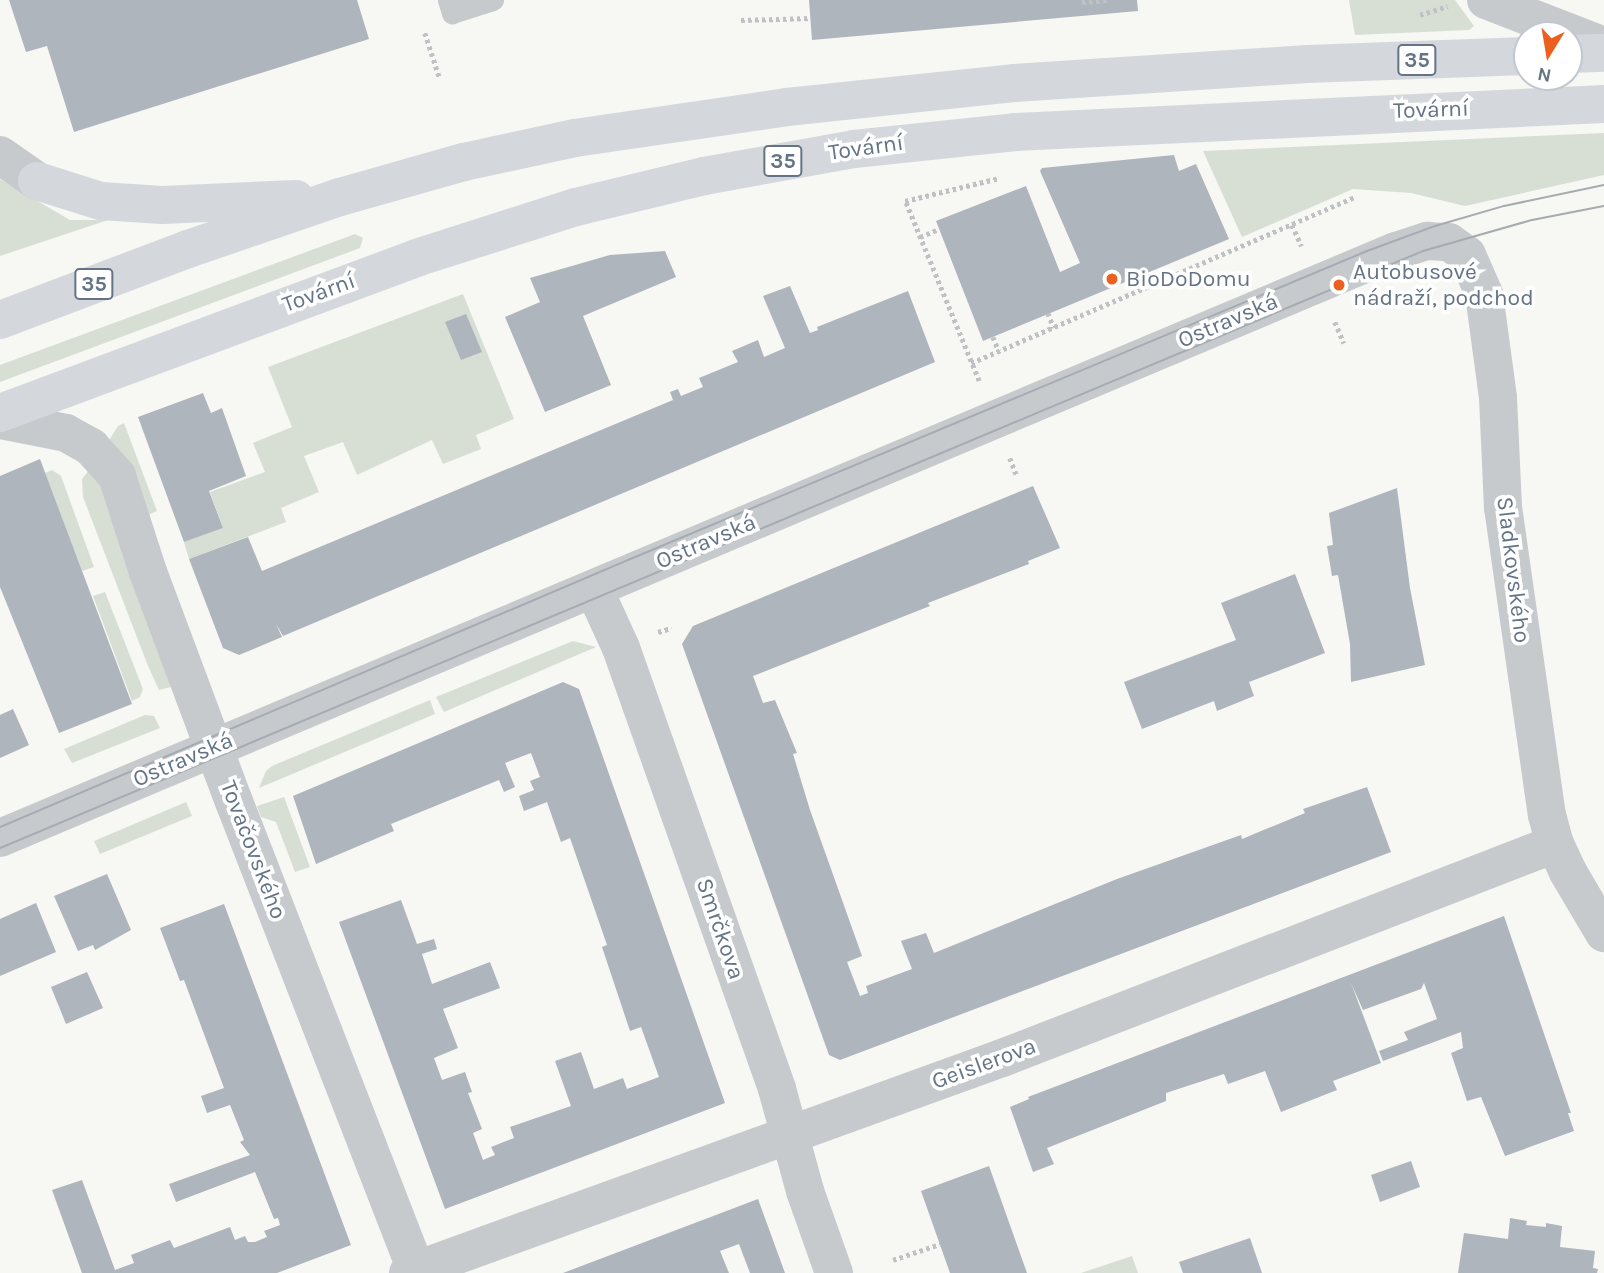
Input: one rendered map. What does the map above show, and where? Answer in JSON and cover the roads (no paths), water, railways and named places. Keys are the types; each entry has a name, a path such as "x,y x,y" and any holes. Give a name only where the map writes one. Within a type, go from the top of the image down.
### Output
{"main road":[{"path":"1583,54 1604,53"},
{"name":"Tovární","path":"0,320 187,249 340,197 464,162 575,138 787,107 1014,83 1307,64 1513,57"},
{"name":"Tovární","path":"0,413 416,258 576,207 717,173 854,149 1015,132 1207,120 1604,104"},
{"path":"37,181 92,199 162,205 340,197"}],"street":[{"path":"1486,0 1604,46"},
{"path":"0,155 37,181"},
{"name":"Sladkovského","path":"1412,245 1427,241 1449,242 1467,255 1484,294 1497,398 1505,520 1541,780 1555,844 1604,933"},
{"name":"Ostravská","path":"0,838 1412,245"},
{"name":"Tovačovského","path":"0,420 66,433 91,447 117,476 184,668 412,1271"},
{"name":"Smrčkova","path":"594,589 621,648 777,1089 806,1191 834,1273"},
{"name":"Geislerova","path":"412,1271 1002,1058 1555,844"}],"lane":[{"path":"448,0 452,13 493,0"}],"tram line":[{"path":"0,827 628,560 1367,251 1435,226 1504,206 1604,185"},
{"path":"0,848 1423,251 1532,220 1604,206"}],"place":[{"name":"BioDoDomu","path":"1112,279"},
{"name":"Autobusové nádraží, podchod","path":"1339,285"}]}
